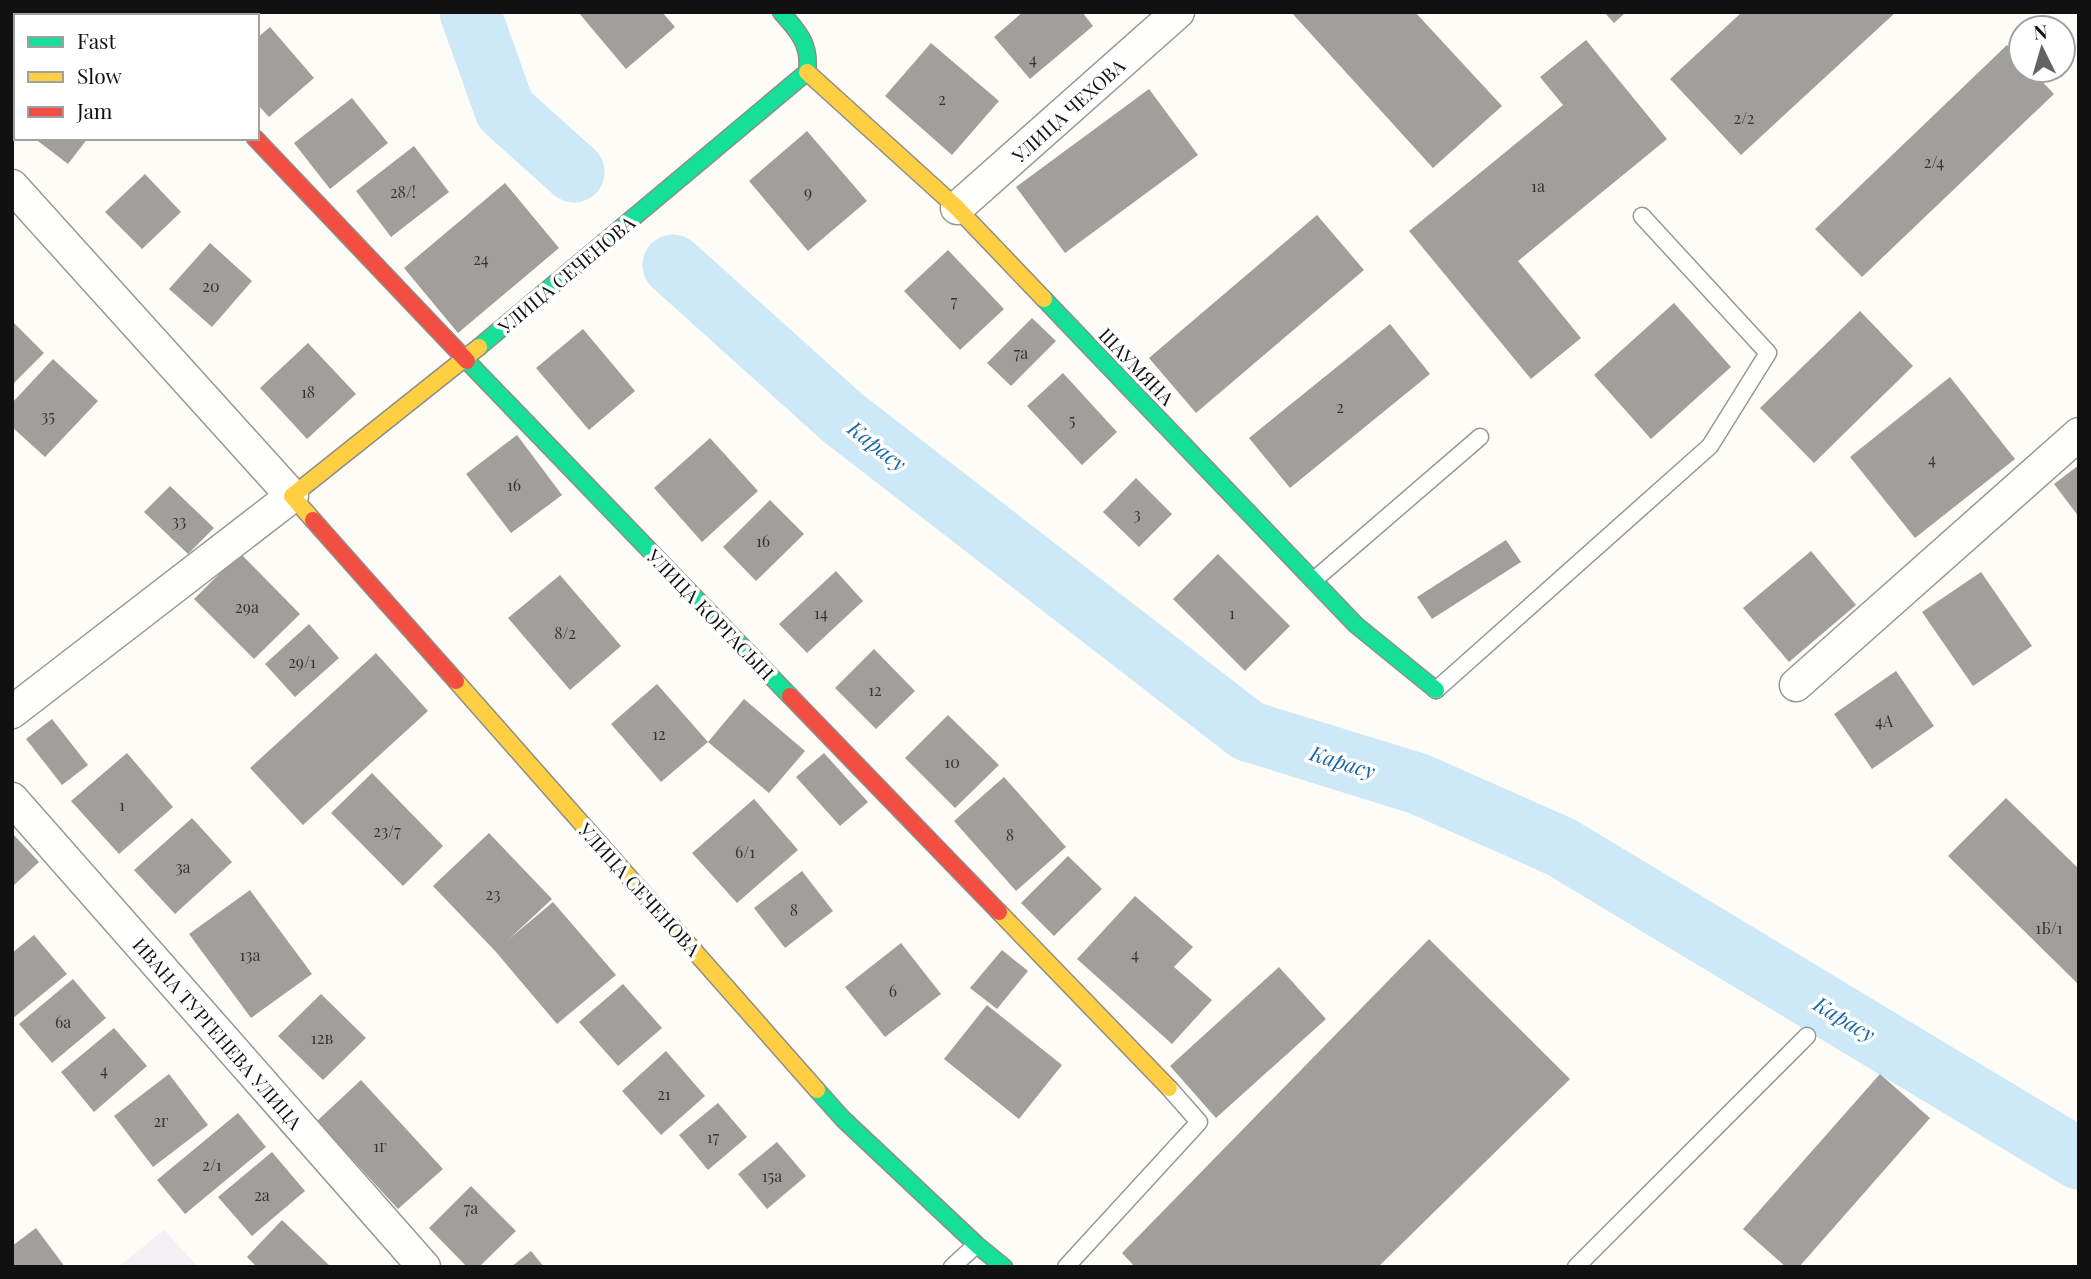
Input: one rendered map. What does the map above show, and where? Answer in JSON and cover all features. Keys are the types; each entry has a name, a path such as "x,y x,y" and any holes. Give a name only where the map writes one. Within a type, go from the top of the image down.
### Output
{"street":[{"path":"780,12 802,37 811,57 807,72"},
{"name":"УЛИЦА ЧЕХОВА","path":"957,208 1178,12"},
{"name":"ШАУМЯНА","path":"807,72 957,208 1356,625 1436,690"},
{"name":"УЛИЦА СЕЧЕНОВА","path":"292,496 465,359 807,72"},
{"name":"УЛИЦА КОРГАСЫН","path":"257,140 1169,1088"},
{"name":"УЛИЦА СЕЧЕНОВА","path":"12,186 292,496 843,1119 976,1245 1004,1267"},
{"path":"1796,685 2079,434"},
{"path":"12,712 292,496"},
{"name":"ИВАНА ТУРГЕНЕВА УЛИЦА","path":"12,799 424,1267"}],"lane":[{"path":"1436,690 1710,446 1768,353 1642,216"},
{"path":"1314,580 1480,437"},
{"path":"1576,1267 1807,1036"},
{"path":"1066,1267 1199,1122 1169,1088"},
{"path":"952,1267 976,1245"}],"shaded area":[{"path":"164,1230 198,1267 118,1267"}],"building":[{"path":"230,12 232,14 172,14"},
{"path":"578,12 662,12 675,27 626,69"},
{"path":"1023,12 1082,12 1093,26 1030,79 994,37"},
{"path":"1291,12 1415,12 1502,106 1433,168"},
{"path":"1604,12 1626,12 1614,23"},
{"path":"1742,12 1896,12 1741,155 1670,79"},
{"path":"270,27 314,78 269,117 259,106 259,36"},
{"path":"12,31 14,66 12,68"},
{"path":"1586,40 1667,139 1518,261 1581,338 1531,379 1409,231 1563,105 1540,77"},
{"path":"931,43 999,101 952,155 885,96"},
{"path":"2007,45 2007,84 2044,84 2054,94 1862,277 1815,229"},
{"path":"1149,89 1198,155 1065,253 1016,187"},
{"path":"352,98 388,143 330,189 294,143"},
{"path":"807,131 867,201 808,251 749,181"},
{"path":"37,140 86,140 68,164"},
{"path":"414,146 449,192 391,237 356,191"},
{"path":"145,174 181,212 142,249 105,212"},
{"path":"505,183 559,248 458,333 404,268"},
{"path":"1317,215 1364,270 1196,413 1149,358"},
{"path":"210,243 252,281 212,327 169,289"},
{"path":"948,250 1004,309 960,350 904,291"},
{"path":"1674,303 1731,367 1651,439 1594,375"},
{"path":"1860,311 1913,366 1814,463 1760,408"},
{"path":"1032,318 1056,341 1011,386 987,363"},
{"path":"12,321 44,353 12,385"},
{"path":"1390,324 1430,374 1290,488 1249,438"},
{"path":"583,329 635,391 589,430 536,368"},
{"path":"308,343 356,394 307,439 260,388"},
{"path":"53,359 98,401 45,457 12,427 12,403"},
{"path":"1063,373 1117,432 1082,465 1027,406"},
{"path":"1950,377 2015,459 1915,538 1850,457"},
{"path":"517,435 562,495 511,533 466,474"},
{"path":"710,438 758,491 702,542 654,488"},
{"path":"2079,465 2079,517 2054,484"},
{"path":"1136,478 1172,514 1139,547 1103,512"},
{"path":"170,486 214,528 188,554 144,512"},
{"path":"770,500 804,534 756,581 723,547"},
{"path":"1506,540 1521,562 1432,619 1417,597"},
{"path":"1811,551 1856,605 1789,662 1743,608"},
{"path":"240,553 300,614 254,659 194,599"},
{"path":"1218,554 1290,626 1245,671 1173,599"},
{"path":"836,571 863,601 807,653 779,624"},
{"path":"1981,572 2032,646 1973,686 1922,612"},
{"path":"560,575 621,646 570,690 508,618"},
{"path":"309,624 339,658 295,697 265,664"},
{"path":"874,649 915,691 876,729 835,688"},
{"path":"376,653 428,711 303,825 250,768"},
{"path":"1896,671 1934,726 1872,769 1834,714"},
{"path":"657,684 708,742 661,782 611,724"},
{"path":"744,699 805,751 769,793 708,742"},
{"path":"948,715 999,765 955,808 905,758"},
{"path":"52,719 88,765 62,785 26,739"},
{"path":"127,753 173,807 119,854 71,801"},
{"path":"824,753 868,802 840,826 796,777"},
{"path":"372,773 443,846 403,886 331,813"},
{"path":"1004,777 1066,847 1016,891 954,821"},
{"path":"2006,798 2079,869 2079,985 1948,856"},
{"path":"754,799 798,850 737,903 692,853"},
{"path":"192,818 232,862 175,914 134,870"},
{"path":"12,833 39,862 12,887"},
{"path":"489,833 552,899 508,940 553,902 616,975 557,1024 496,952 433,886"},
{"path":"1068,856 1102,889 1054,936 1021,903"},
{"path":"802,871 833,911 785,948 754,908"},
{"path":"250,890 312,974 251,1018 189,934"},
{"path":"1135,896 1193,947 1174,967 1212,1000 1172,1044 1077,959"},
{"path":"34,935 67,974 12,1019 12,953"},
{"path":"1429,939 1570,1079 1378,1267 1135,1267 1122,1253"},
{"path":"901,943 941,994 885,1037 845,987"},
{"path":"1002,950 1028,971 997,1009 970,988"},
{"path":"1279,967 1326,1019 1216,1118 1170,1066"},
{"path":"73,979 106,1018 52,1063 19,1024"},
{"path":"623,984 662,1028 618,1066 579,1022"},
{"path":"321,994 366,1038 323,1080 278,1036"},
{"path":"987,1005 1062,1065 1019,1119 944,1059"},
{"path":"114,1028 147,1066 94,1112 61,1072"},
{"path":"666,1051 705,1096 661,1135 622,1091"},
{"path":"169,1074 208,1125 153,1167 114,1116"},
{"path":"1880,1074 1930,1118 1799,1267 1786,1267 1743,1229"},
{"path":"361,1080 443,1169 398,1209 317,1121"},
{"path":"718,1103 747,1137 708,1170 679,1135"},
{"path":"238,1113 266,1147 185,1214 157,1180"},
{"path":"777,1142 806,1176 767,1209 738,1174"},
{"path":"272,1152 305,1191 252,1236 218,1197"},
{"path":"471,1186 516,1231 479,1267 467,1267 429,1228"},
{"path":"282,1220 331,1267 257,1267 247,1257"},
{"path":"36,1228 65,1267 12,1267 12,1246"},
{"path":"531,1251 544,1267 511,1267"}],"waterway":[{"name":"Карасу","path":"470,12 505,110 574,172"},
{"name":"Карасу","path":"673,265 843,418 1248,731 1419,784 1561,847 2079,1159"}],"traffic: fast":[{"path":"479,347 807,72 805,46 798,32 781,12"},
{"path":"1044,299 1356,625 1436,690"},
{"path":"467,361 790,696"},
{"path":"817,1090 843,1119 1004,1267"}],"traffic: slow":[{"path":"807,72 957,208 1044,299"},
{"path":"313,520 292,496 479,347"},
{"path":"456,681 817,1090"},
{"path":"999,912 1169,1088"}],"traffic: jam":[{"path":"257,140 467,361"},
{"path":"313,520 456,681"},
{"path":"790,696 999,912"}]}
